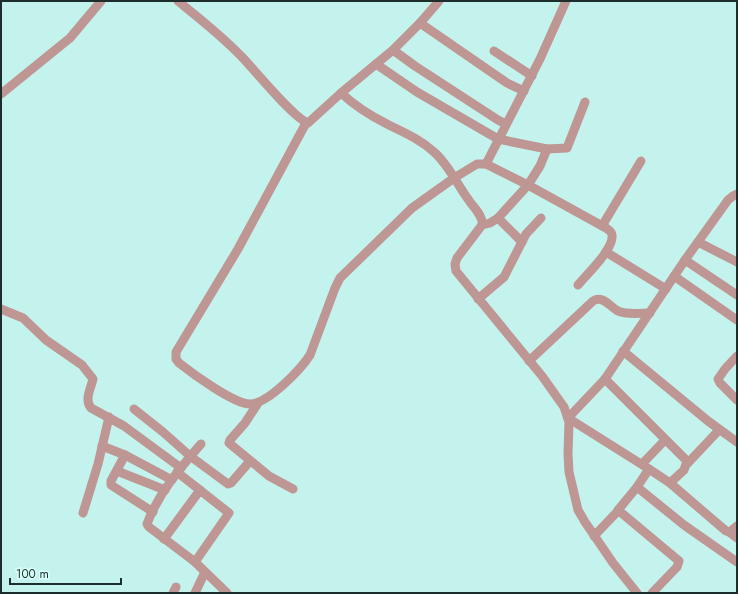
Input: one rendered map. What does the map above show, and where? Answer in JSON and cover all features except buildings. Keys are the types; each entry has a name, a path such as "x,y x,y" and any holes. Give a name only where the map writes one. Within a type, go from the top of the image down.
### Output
{"street":[{"path":"1,94 70,38 101,1"},
{"path":"178,1 240,55 289,108 306,123"},
{"path":"258,403 245,403 229,397 179,363 176,358 177,351 240,244 306,123 311,121 341,93 393,50 420,23 439,1"},
{"path":"486,164 532,76 566,1"},
{"path":"420,23 507,83 524,91"},
{"path":"393,50 415,66 506,124"},
{"path":"494,51 532,76"},
{"path":"376,64 417,92 498,139 547,149 565,148 568,146 585,102"},
{"path":"341,93 350,101 409,135 433,151 440,158 482,218 482,225 457,258 455,268 458,275 561,402 569,422 569,472 578,510 613,563 637,593"},
{"path":"482,225 490,223 498,218 528,185 540,166 547,149"},
{"path":"602,226 641,161"},
{"path":"293,489 276,481 229,443 248,419 258,403 284,384 305,363 314,346 340,278 412,208 474,165 486,164 528,185 612,233 611,242 606,252 578,285"},
{"path":"568,418 605,379 685,260 728,200 737,194"},
{"path":"498,218 522,242"},
{"path":"478,299 504,277 528,231 541,218"},
{"path":"698,242 737,262"},
{"path":"606,252 666,288"},
{"path":"685,260 734,292 737,282"},
{"path":"674,276 737,320"},
{"path":"529,361 597,298 602,299 621,312 650,313"},
{"path":"1,309 23,318 46,340 86,370 93,379 88,399 89,405 92,408 124,426 176,473 228,511 231,518 195,562"},
{"path":"623,351 719,430 737,442"},
{"path":"737,356 718,379 720,383 737,400"},
{"path":"605,379 687,461 687,464"},
{"path":"134,409 190,456 228,484 231,483 250,461"},
{"path":"83,513 109,417"},
{"path":"568,418 646,466 670,483 726,531 737,538"},
{"path":"670,483 684,470 687,464 719,430"},
{"path":"594,536 618,511 619,507 637,486 646,466 665,440"},
{"path":"201,444 176,473 147,523 148,526 195,562 227,593"},
{"path":"102,446 176,473"},
{"path":"125,455 111,481 112,486 152,512"},
{"path":"116,471 165,490"},
{"path":"637,486 684,525 737,562"},
{"path":"164,539 200,490"},
{"path":"618,511 679,561 677,567 652,593"},
{"path":"729,532 737,526"},
{"path":"195,593 205,572"}]}
